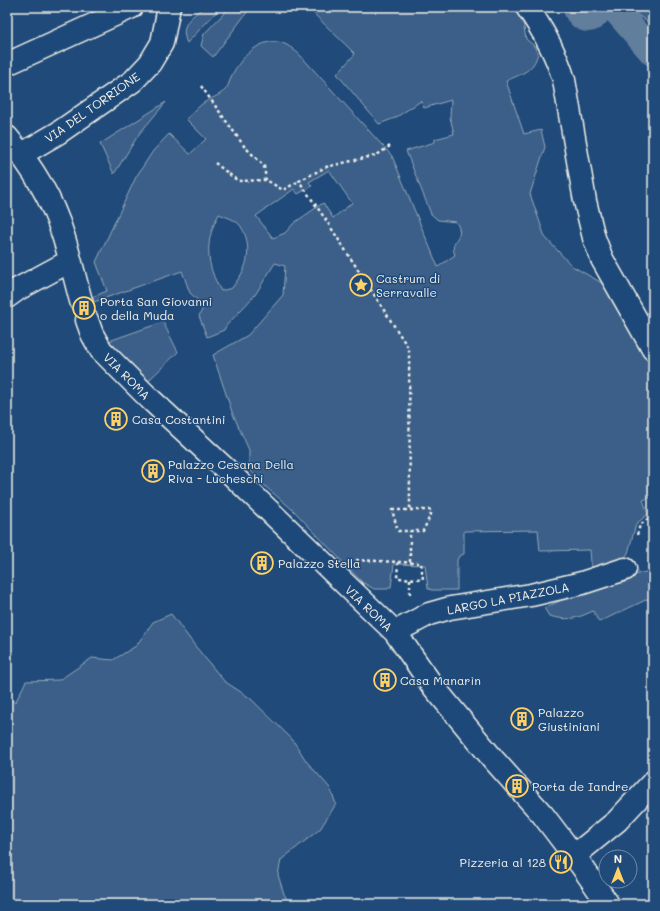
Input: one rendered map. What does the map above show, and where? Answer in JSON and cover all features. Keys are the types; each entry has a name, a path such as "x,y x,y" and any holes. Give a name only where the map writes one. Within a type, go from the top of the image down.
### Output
{"street":[{"path":"7,64 132,7"},
{"name":"VIA DEL TORRIONE","path":"22,154 58,133 126,85 150,63 162,43 169,7"},
{"path":"527,7 550,43 559,62 564,80 585,201 594,238 602,259 653,349"},
{"name":"VIA ROMA","path":"7,137 22,154 49,201 63,234 92,334 101,350 149,398 231,474 395,632 432,685 492,759 543,815 608,904"},
{"path":"7,297 18,289 70,261"},
{"name":"LARGO LA PIAZZOLA","path":"395,632 428,614 443,610 531,595 582,583 625,570"},
{"path":"574,856 617,821 653,782"}],"path":[{"path":"201,86 244,146 264,166 266,180"},
{"path":"215,163 238,181 266,180 283,190 326,167 377,155 390,146"},
{"path":"299,181 326,220 409,349 410,510"},
{"path":"652,496 653,501"},
{"path":"392,510 410,510 431,510 431,514 423,531 398,531 392,510"},
{"path":"637,535 640,525 653,515"},
{"path":"410,531 410,562"},
{"path":"350,560 410,562 421,563 423,579 397,578 398,562"},
{"path":"410,579 410,595"}],"shaded area":[{"path":"204,7 221,7 187,43 184,31 187,22"},
{"path":"230,7 251,7 213,57 201,46 204,34"},
{"path":"307,7 518,7 521,11 526,39 534,46 538,53 530,68 522,74 506,81 524,134 541,130 545,147 530,194 545,237 572,266 602,283 652,366 650,381 653,388 653,496 643,500 648,514 636,524 628,553 622,562 592,575 590,550 540,551 538,530 464,531 464,554 459,556 457,560 457,590 428,589 425,565 394,564 391,587 388,587 388,589 374,589 362,582 293,510 266,487 249,469 249,450 232,412 213,355 248,335 283,295 285,266 275,263 255,295 224,330 207,337 199,316 204,306 190,293 182,271 94,302 92,297 107,291 96,262 136,177 153,151 169,134 190,154 206,139 186,119 202,104 226,89 235,69 250,51 271,42 278,42 289,46 299,54 392,156 438,267 455,255 453,249 460,232 459,228 456,222 438,220 431,214 406,151 435,142 435,139 454,134 450,117 451,100 424,108 421,101 395,118 379,124 337,74 355,54","holes":["329,170 352,203 333,218 323,203 294,223 285,233 273,238 256,216 294,189 298,194 312,186 309,182","219,214 232,219 239,224 245,234 248,246 246,264 243,272 232,288 221,291 212,272 209,253 211,234"]},
{"path":"613,7 625,7 618,13"},
{"path":"625,7 653,7 653,26 638,15"},
{"path":"166,102 139,134 114,174 100,144"},
{"path":"163,322 178,352 148,381 122,357 109,341"},
{"path":"653,570 653,598 652,597 599,622 593,611 582,616 567,619 549,616 544,608 593,586"},
{"path":"171,614 224,681 250,698 292,739 307,762 330,788 336,804 320,829 281,860 278,875 284,894 290,904 7,904 7,696 15,703 26,681 59,680 92,658 113,660 136,646 153,622"}],"waterway":[{"path":"613,7 653,53"}],"place":[{"name":"Castrum di Serravalle","path":"361,285"},
{"name":"Porta San Giovanni o della Muda","path":"84,308"},
{"name":"Casa Costantini","path":"116,419"},
{"name":"Palazzo Cesana Della Riva - Lucheschi","path":"153,471"},
{"name":"Palazzo Stella","path":"262,563"},
{"name":"Casa Manarìn","path":"385,680"},
{"name":"Palazzo Giustiniani","path":"522,719"},
{"name":"Porta de Iandre","path":"517,786"},
{"name":"Pizzeria al 128","path":"561,862"}]}
